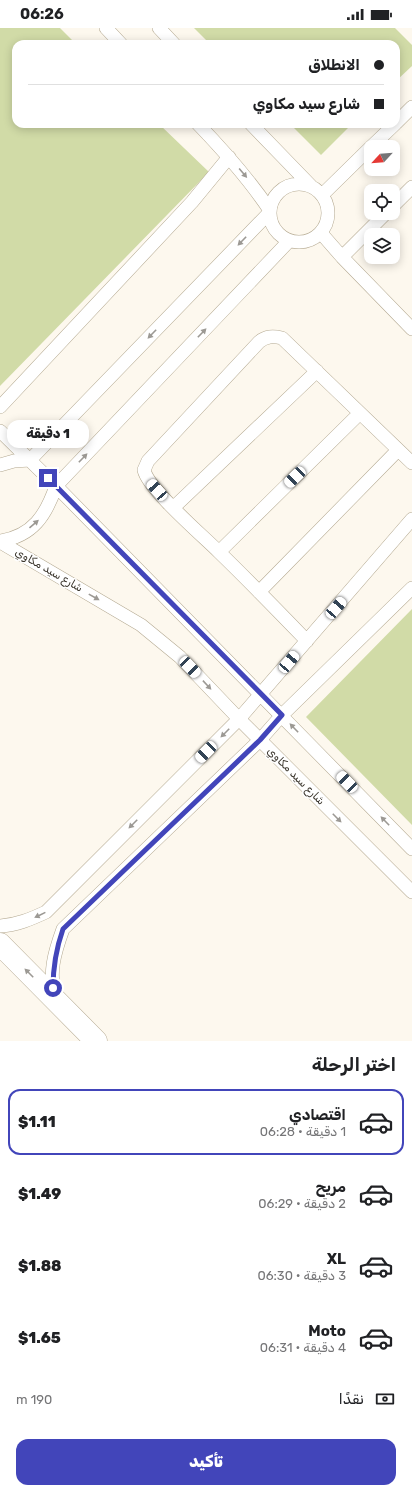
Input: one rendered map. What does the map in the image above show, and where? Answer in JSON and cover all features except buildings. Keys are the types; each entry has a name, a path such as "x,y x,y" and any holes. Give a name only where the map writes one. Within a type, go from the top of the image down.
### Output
{"highway":[{"path":"0,944 96,1041"}],"lane":[{"path":"106,28 118,40"},
{"path":"158,28 170,40"},
{"path":"400,118 412,107"},
{"path":"202,128 251,182 269,211"},
{"path":"255,128 311,186 322,195 327,205 328,214 326,224 321,233 312,240 300,243 289,241 281,237 270,222 269,211 274,196 284,187 297,184 311,186"},
{"path":"378,140 390,128"},
{"path":"322,195 364,154"},
{"path":"0,407 192,202 229,157"},
{"path":"400,199 412,187"},
{"path":"0,466 14,461 30,460 269,211"},
{"path":"342,257 379,220"},
{"path":"321,233 342,257 412,329"},
{"path":"0,541 10,539 27,531 41,519 50,504 56,486 289,241"},
{"path":"307,641 173,508 148,481 145,476 145,465 259,342 267,337 275,336 282,338 412,463"},
{"path":"173,508 317,371"},
{"path":"219,552 360,413"},
{"path":"0,432 30,460 262,694 412,849"},
{"path":"259,592 398,450"},
{"path":"0,926 28,920 46,912 239,719 412,519"},
{"name":"شارع سيد مكاوي","path":"0,541 141,625 180,657 239,719 412,892"},
{"path":"60,1005 53,988 53,968 56,948 63,929 260,740 282,715 412,588"}],"green space":[{"path":"0,28 60,28 72,40 12,40 12,128 163,128 209,172 0,386"},
{"path":"194,28 395,28 412,45 412,66 400,77 400,40 206,40"},
{"path":"294,128 348,128 321,155"},
{"path":"412,609 412,825 306,717"}],"route":[{"path":"48,478 282,715 260,740 63,929 54,958 53,988"}]}
